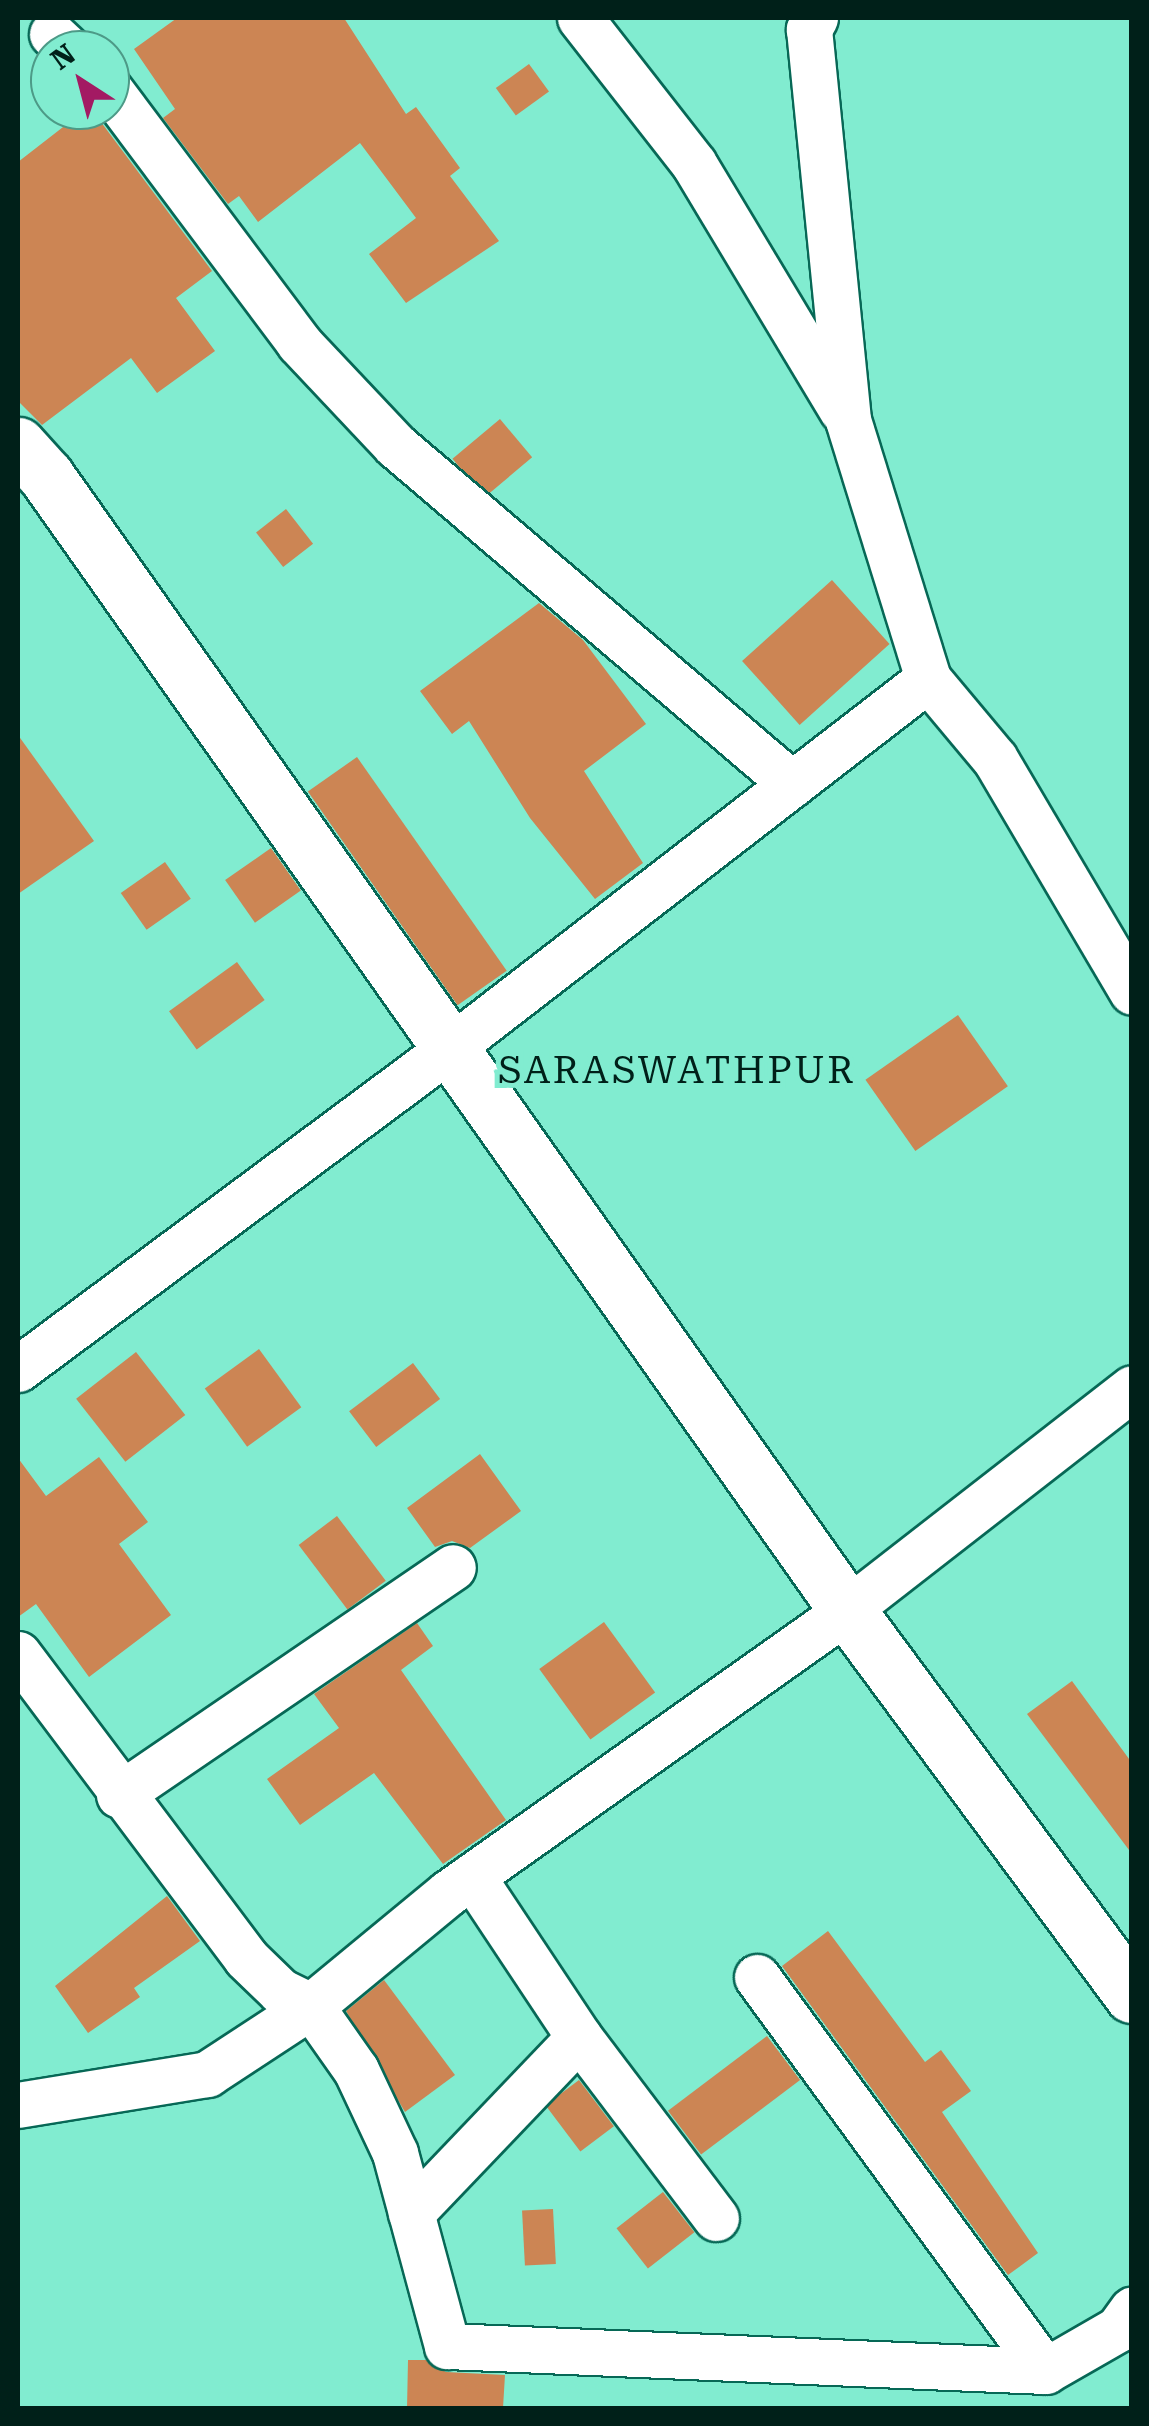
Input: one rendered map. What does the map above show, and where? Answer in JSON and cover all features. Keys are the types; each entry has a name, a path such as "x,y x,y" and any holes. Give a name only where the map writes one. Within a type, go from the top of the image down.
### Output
{"street":[{"path":"580,18 694,164 848,420"},
{"path":"814,18 809,29 848,420 928,679 995,759 1132,992"},
{"path":"130,117 299,344 395,445 792,784"},
{"path":"18,445 46,476 847,1610 1132,1995"},
{"path":"18,1368 450,1048 928,679"},
{"path":"18,2106 207,2074 311,2006 472,1876 847,1610 1132,1388"},
{"path":"120,1795 453,1567"},
{"path":"18,1654 246,1958 280,1991 311,2006 378,2112 447,2346 1045,2371 1118,2329 1132,2310"},
{"path":"472,1876 579,2036 716,2218"},
{"path":"757,1977 1045,2371"},
{"path":"410,2214 579,2036"}],"building":[{"path":"177,18 344,18 406,114 416,107 460,168 450,176 499,241 406,303 369,254 416,218 360,143 258,222 239,196 228,204 163,118 175,109 134,49"},
{"path":"529,64 549,92 516,116 496,88"},
{"path":"59,130 107,130 212,271 176,298 215,351 157,393 131,358 42,425 18,401 18,162"},
{"path":"500,419 532,457 485,497 453,459"},
{"path":"286,509 313,544 283,567 256,532"},
{"path":"832,580 890,644 800,725 742,661"},
{"path":"539,603 583,640 646,724 584,771 643,863 595,899 530,818 469,721 452,734 420,691"},
{"path":"18,735 94,841 18,894"},
{"path":"357,757 507,971 458,1005 308,791"},
{"path":"271,848 301,891 255,923 225,880"},
{"path":"165,862 191,899 147,930 121,893"},
{"path":"237,962 265,1000 197,1049 169,1011"},
{"path":"958,1015 1008,1086 915,1151 865,1080"},
{"path":"259,1349 301,1407 247,1447 205,1388"},
{"path":"136,1352 185,1415 125,1462 76,1399"},
{"path":"413,1363 440,1399 376,1447 349,1411"},
{"path":"480,1454 521,1511 470,1548 452,1541 435,1547 407,1508"},
{"path":"99,1457 148,1522 119,1544 171,1615 89,1677 36,1604 18,1617 18,1458 46,1496"},
{"path":"337,1516 386,1581 347,1610 299,1545"},
{"path":"604,1622 655,1692 590,1739 539,1669"},
{"path":"417,1623 433,1646 401,1670 506,1820 443,1864 374,1773 300,1825 267,1779 339,1728 314,1694"},
{"path":"1072,1681 1132,1763 1132,1854 1027,1714"},
{"path":"167,1896 200,1941 134,1988 140,1997 88,2033 55,1986"},
{"path":"828,1931 925,2062 941,2050 971,2091 942,2112 1038,2253 1008,2275 782,1966"},
{"path":"384,1980 455,2075 405,2112 346,2011"},
{"path":"767,2036 800,2080 701,2155 668,2111"},
{"path":"579,2080 614,2126 580,2152 545,2105"},
{"path":"663,2192 694,2232 648,2269 617,2228"},
{"path":"553,2209 556,2264 525,2266 522,2211"},
{"path":"408,2360 426,2360 446,2372 505,2375 503,2408 407,2408"}],"district":[{"name":"SARASWATHPUR","path":"677,1071"}]}
